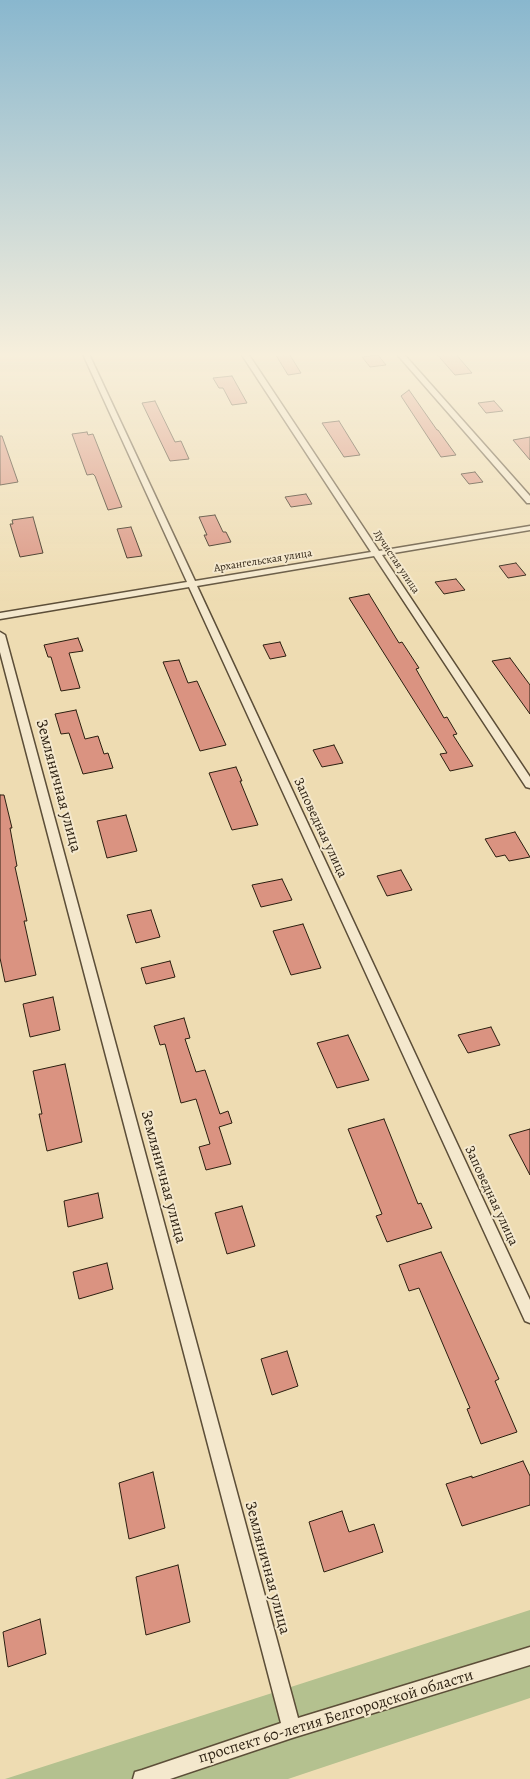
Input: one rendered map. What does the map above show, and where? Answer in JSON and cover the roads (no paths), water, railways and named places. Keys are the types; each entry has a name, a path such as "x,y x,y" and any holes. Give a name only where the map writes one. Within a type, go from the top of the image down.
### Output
{"street":[{"name":"Заповедная улица","path":"123,435 530,1316"},
{"name":"Лучистая улица","path":"298,435 530,785"},
{"path":"472,435 530,501"},
{"name":"Архангельская улица","path":"0,616 530,528"},
{"name":"Земляничная улица","path":"0,635 292,1729"},
{"name":"проспект 60-летия Белгородской области","path":"142,1779 292,1729 530,1656"}]}
